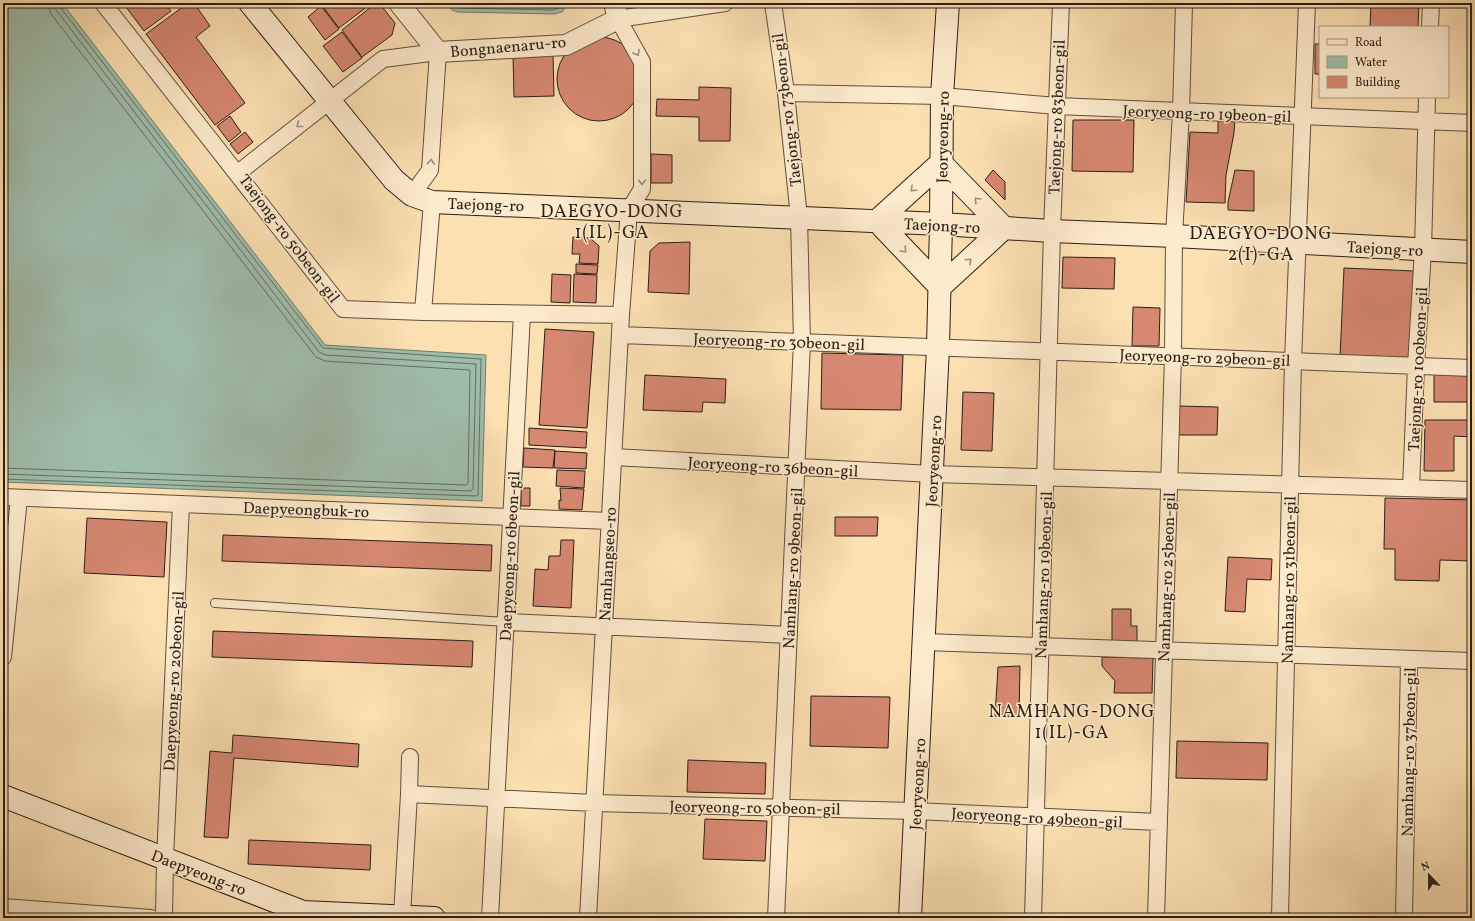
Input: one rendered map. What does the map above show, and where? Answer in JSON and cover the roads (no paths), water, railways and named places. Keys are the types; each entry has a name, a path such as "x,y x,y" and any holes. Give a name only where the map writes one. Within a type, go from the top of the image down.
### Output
{"main road":[{"name":"Taejong-ro","path":"250,3 394,180 412,195 432,202 941,224 1472,252"},
{"name":"Jeoryeong-ro","path":"910,918 938,347 942,96 948,3"},
{"path":"942,163 1004,228 940,287 877,221 942,163"},
{"name":"Daepyeong-ro","path":"3,796 303,912 434,918"}],"street":[{"path":"104,3 238,173"},
{"name":"Bongnaenaru-ro","path":"399,3 438,52 566,45 616,11"},
{"path":"629,210 642,189 642,62 616,11 725,3"},
{"name":"Taejong-ro 73beon-gil","path":"773,3 786,93 799,218"},
{"name":"Taejong-ro 83beon-gil","path":"1052,231 1061,3"},
{"name":"Namhang-ro 25beon-gil","path":"1156,918 1173,356 1174,236 1181,112 1184,3"},
{"name":"Namhang-ro 31beon-gil","path":"1280,918 1293,361 1302,117 1308,3"},
{"path":"1430,26 1431,3"},
{"path":"330,101 382,59 438,52 430,170 412,195"},
{"name":"Jeoryeong-ro 19beon-gil","path":"786,93 942,96 1057,106 1472,123"},
{"name":"Taejong-ro 100beon-gil","path":"1411,488 1423,250 1427,98"},
{"name":"Taejong-ro 50beon-gil","path":"330,101 238,173 343,309 423,312 621,315"},
{"path":"423,312 432,202"},
{"name":"Namhangseo-ro","path":"588,918 621,315 629,210"},
{"name":"Namhang-ro 9beon-gil","path":"776,918 802,342 799,218"},
{"name":"Namhang-ro 19beon-gil","path":"1033,918 1052,231"},
{"name":"Daepyeong-ro 6beon-gil","path":"490,918 522,314"},
{"name":"Jeoryeong-ro 30beon-gil","path":"620,335 938,347"},
{"name":"Jeoryeong-ro 29beon-gil","path":"938,347 1472,368"},
{"name":"Jeoryeong-ro 36beon-gil","path":"613,457 932,474 1472,490"},
{"name":"Daepyeongbuk-ro","path":"3,497 610,522"},
{"path":"3,657 5,622 19,498"},
{"name":"Daepyeong-ro 20beon-gil","path":"164,918 165,858 181,504"},
{"path":"506,622 789,635"},
{"path":"924,642 1472,661"},
{"name":"Namhang-ro 37beon-gil","path":"1404,918 1409,659"},
{"path":"402,916 410,757"},
{"path":"409,794 594,803"},
{"name":"Jeoryeong-ro 50beon-gil","path":"594,803 915,811"},
{"name":"Jeoryeong-ro 49beon-gil","path":"915,811 1159,822"},
{"path":"3,907 151,918"}],"lane":[{"path":"216,603 506,622"}],"water":[{"path":"3,3 62,3 325,345 486,355 482,501 3,482"},
{"path":"447,3 568,3 562,12 554,14 458,12 452,10"}],"district":[{"name":"DAEGYO-DONG 1(IL)-GA","path":"612,221"},
{"name":"DAEGYO-DONG 2(I)-GA","path":"1261,243"},
{"name":"NAMHANG-DONG 1(IL)-GA","path":"1072,721"}]}
